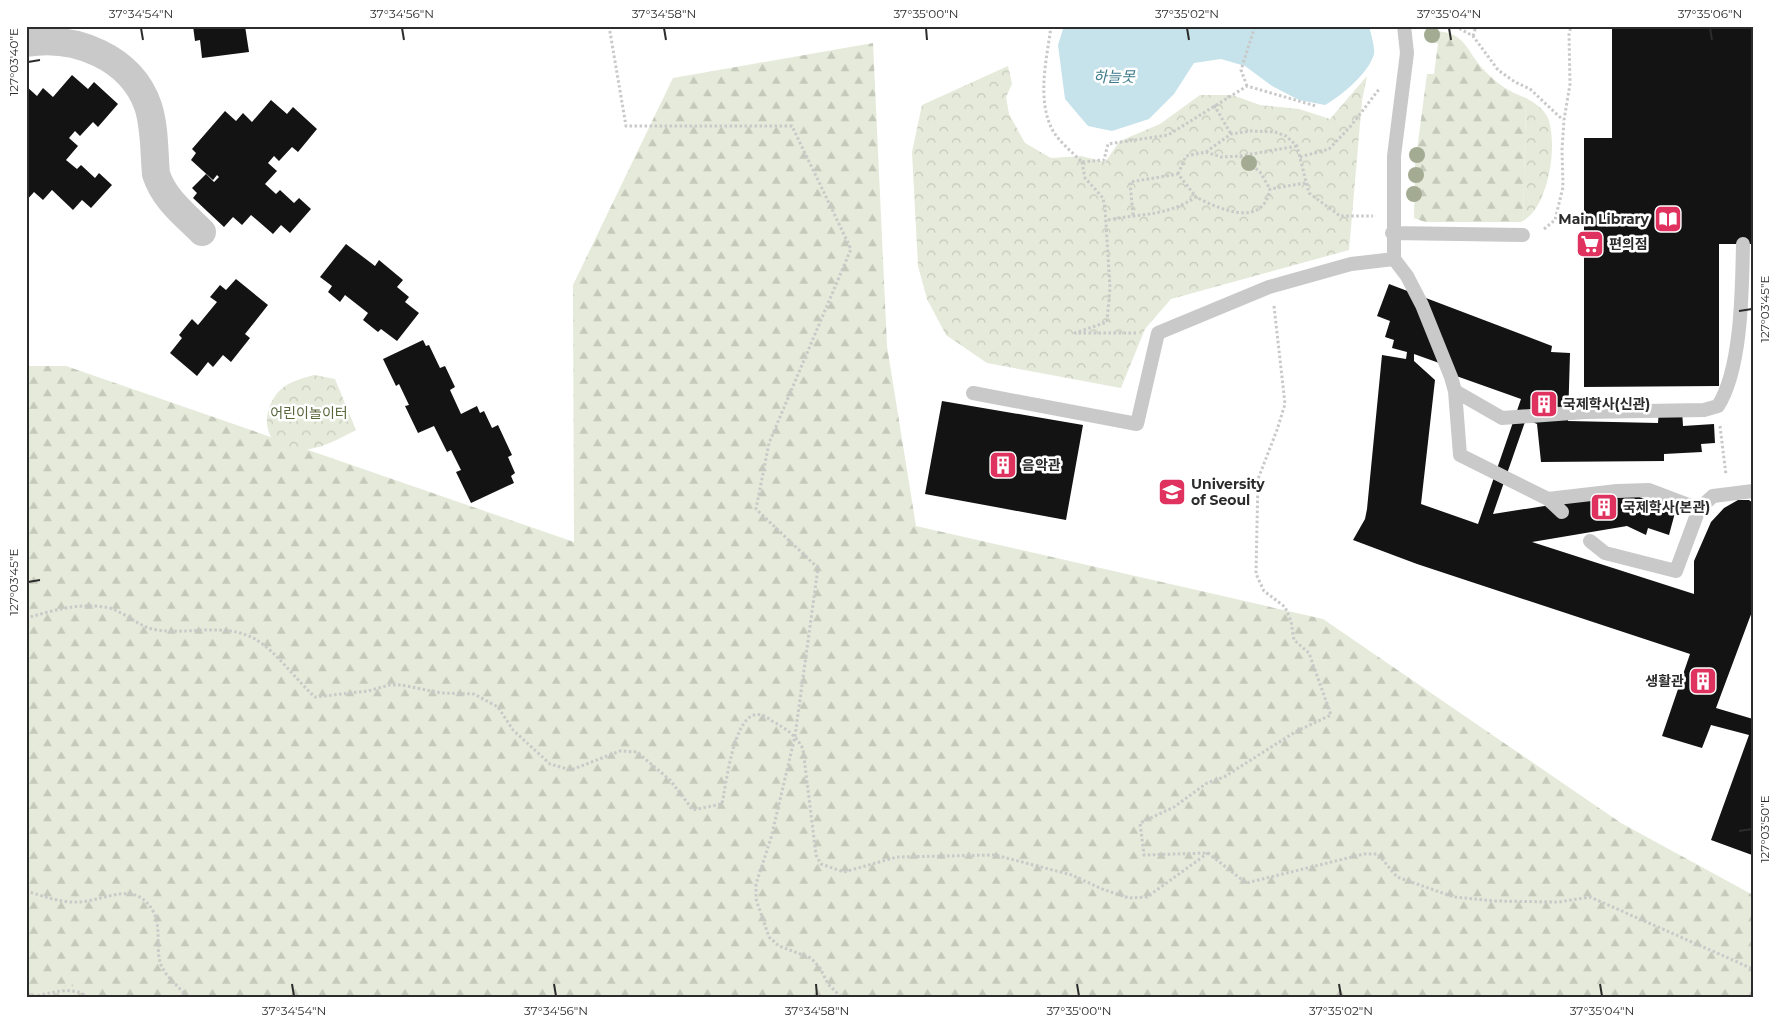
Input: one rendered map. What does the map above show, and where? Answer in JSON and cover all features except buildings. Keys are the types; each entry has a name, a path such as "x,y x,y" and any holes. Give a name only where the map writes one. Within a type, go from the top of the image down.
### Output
{"street":[{"path":"26,44 54,40 82,46 108,58 134,81 148,107 156,174 164,195 202,232"}],"lane":[{"path":"1404,26 1407,53 1394,156 1392,233 1394,259 1407,276 1422,305 1437,338 1455,390 1460,454 1548,500 1562,512"},
{"path":"1392,233 1523,235"},
{"path":"1455,390 1502,418 1584,412 1704,410 1718,406 1727,392 1737,341 1743,244"},
{"path":"973,394 1137,424 1158,333 1269,287 1351,264 1394,259"},
{"path":"1548,500 1617,491 1649,490 1699,508"},
{"path":"1590,541 1605,553 1676,571 1699,508 1713,496 1753,490"}],"path":[{"path":"610,26 626,126 792,126 851,249 770,443 756,509 818,568 795,736 773,830 756,884 756,900 769,937 778,946 811,958 820,968 828,984 842,998"},
{"path":"1051,26 1045,69 1044,102 1051,128 1082,162 1085,178 1102,198 1108,220 1107,246 1110,288 1107,322 1075,333 1158,333"},
{"path":"1247,86 1240,70 1255,26"},
{"path":"1455,26 1473,36 1498,70 1515,82 1530,89 1564,120"},
{"path":"1473,36 1476,26"},
{"path":"1523,235 1538,234 1555,220 1563,187 1564,120 1570,84 1568,34 1571,26"},
{"path":"1300,157 1329,149 1350,127 1384,82"},
{"path":"1082,162 1104,160 1108,144 1168,136 1214,105 1247,86 1316,106"},
{"path":"1214,105 1231,134"},
{"path":"1178,174 1186,156 1206,152 1231,134 1251,131 1275,132 1286,136 1297,146 1309,193 1340,216 1378,216"},
{"path":"1206,152 1221,157 1240,156 1297,146"},
{"path":"1178,174 1196,197 1217,208 1240,213 1255,211 1262,207 1268,199 1270,189 1260,172 1240,156"},
{"path":"1132,215 1130,182 1178,174"},
{"path":"1270,189 1305,183"},
{"path":"1108,220 1132,215 1142,217 1158,214 1183,206 1196,197"},
{"path":"1274,304 1285,404 1258,479 1256,574 1264,591 1284,607 1290,621 1294,640 1309,653 1331,715 1295,732 1224,777 1207,783 1174,807 1140,823 1144,855 1208,853 1246,882 1364,854 1378,854 1396,877 1454,897 1494,901 1550,902 1590,897 1753,969"},
{"path":"1718,406 1728,493"},
{"path":"26,618 84,606 104,606 118,611 139,624 156,630 241,633 254,639 270,651 315,696 368,691 389,684 441,693 474,694 498,706 513,730 550,764 571,770 620,751 637,752 670,780 693,810 722,804 734,748 748,718 756,714 765,716 795,736 805,757 818,861 838,871 851,871 897,857 995,855 1066,873 1102,889 1135,899 1147,897 1208,853"},
{"path":"26,891 59,900 77,902 125,892 142,899 153,910 157,920 160,964 188,998"},
{"path":"28,998 67,991 82,992 89,998"}],"green space":[{"path":"1430,31 1451,34 1458,38 1493,79 1508,90 1526,98 1523,221 1521,222 1425,222 1414,218 1415,165 1427,74 1434,74 1438,44 1429,39"},
{"path":"873,43 887,346 916,526 1323,619 1621,823 1753,895 1753,998 26,998 26,366 66,366 574,542 573,285 673,78"},
{"path":"1008,66 1012,84 1006,97 1009,114 1025,143 1051,158 1081,156 1105,162 1120,141 1160,124 1200,95 1232,95 1260,105 1299,109 1330,119 1367,76 1362,101 1349,250 1171,299 1145,329 1121,388 987,363 946,335 927,299 918,266 912,152 922,105"},
{"path":"1526,98 1546,114 1551,130 1552,143 1549,174 1545,189 1532,213 1523,221"},
{"name":"어린이놀이터","path":"314,375 335,379 356,430 341,438 310,449 294,450 282,447 274,441 269,432 267,423 271,403 277,393 285,386"},
{"path":"75,984 83,985 99,998 26,998 26,993"}],"water":[{"name":"하늘못","path":"1064,26 1369,26 1374,54 1361,76 1339,96 1325,105 1299,100 1272,86 1245,66 1221,59 1194,63 1174,94 1149,119 1112,131 1088,126 1065,99 1058,45"}],"place":[{"name":"Main Library","path":"1668,219"},
{"name":"편의점","path":"1590,244"},
{"name":"국제학사(신관)","path":"1544,404"},
{"name":"음악관","path":"1003,465"},
{"name":"University of Seoul","path":"1172,492"},
{"name":"국제학사(본관)","path":"1604,507"},
{"name":"생활관","path":"1703,681"}]}
